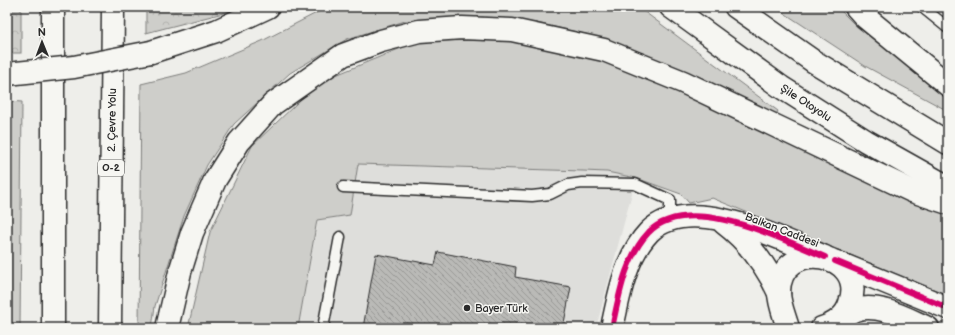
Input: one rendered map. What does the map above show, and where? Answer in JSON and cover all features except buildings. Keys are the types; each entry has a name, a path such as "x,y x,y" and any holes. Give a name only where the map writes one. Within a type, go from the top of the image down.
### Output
{"main road":[{"path":"53,7 53,328"},
{"name":"2. Çevre Yolu","path":"110,328 113,7"},
{"path":"7,74 74,67 151,52 216,31 268,7"},
{"name":"Şile Otoyolu","path":"671,7 781,87 866,141 948,187"},
{"path":"736,7 813,61 948,143"},
{"path":"856,7 865,17 948,85"},
{"path":"167,328 180,272 192,233 215,180 240,142 273,104 344,55 381,41 419,31 462,28 512,30 604,50 683,82 912,191 948,203"},
{"name":"Balkan Caddesi","path":"612,328 620,291 629,265 650,232 670,220 690,216 717,218 756,230 948,308"},
{"name":"Balkan Caddesi","path":"717,218 740,235 761,259 780,298"},
{"path":"788,328 780,298 780,282 785,272 793,264 803,258 813,256 830,259 843,268 849,277 852,288 852,299 848,309 831,325"},
{"path":"780,298 787,315 796,323 810,328"},
{"path":"831,325 854,310 864,308 884,310 928,328"}],"lane":[{"path":"922,7 948,28"},
{"path":"343,187 532,196 550,194 575,183 635,184 670,200 670,220"},
{"path":"323,328 340,237"}],"shaded area":[{"path":"357,164 607,172 636,178 596,328 298,328 318,220 350,215"}],"green space":[{"path":"7,7 21,7 21,53 7,53"},
{"path":"146,7 236,7 227,12 146,33"},
{"path":"328,7 638,7 778,111 776,115 594,36 537,23 483,17 405,21 347,39 290,73 234,124 207,165 184,216 155,306 152,328 139,328 141,84 186,73 262,41"},
{"path":"775,7 837,7 856,26 948,97 948,111 865,66"},
{"path":"511,40 597,57 663,84 837,166 948,215 948,295 712,198 689,203 681,194 636,178 607,172 358,164 350,215 317,220 298,328 188,328 210,232 252,146 319,82 418,41"},
{"path":"7,101 22,102 20,328 7,328"}],"cycle path":[{"path":"612,328 624,277 634,253 649,232 666,221 687,216 711,218 736,223 784,240 825,257"},
{"path":"835,261 948,308"}],"place":[{"name":"Bayer Türk","path":"467,308"}]}
